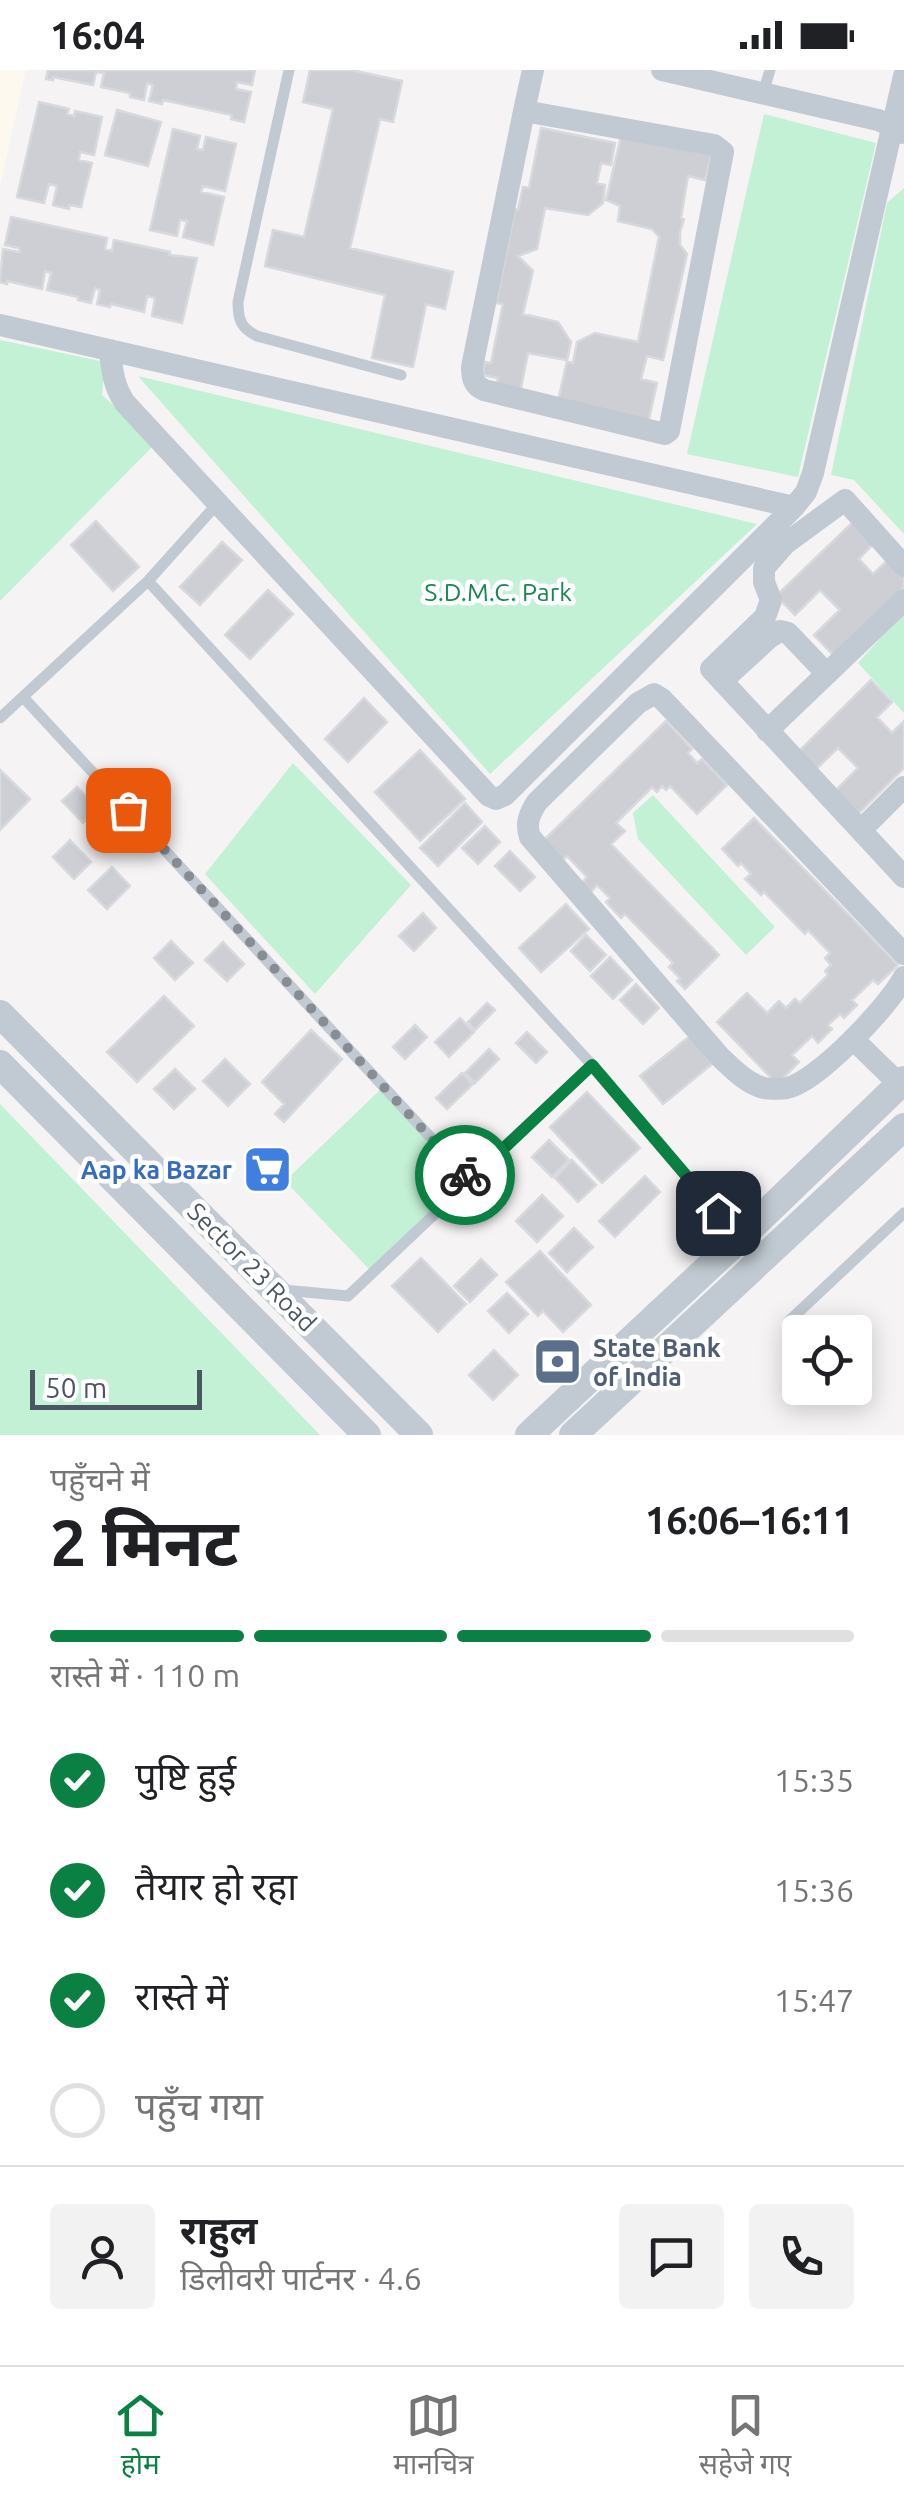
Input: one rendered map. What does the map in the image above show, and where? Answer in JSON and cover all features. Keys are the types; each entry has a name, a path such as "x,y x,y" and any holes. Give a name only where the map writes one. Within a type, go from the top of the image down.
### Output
{"street":[{"path":"524,111 714,145 723,152 669,431 665,434 484,390 474,383 472,366 524,111 533,70"},
{"path":"662,70 878,120 899,131"},
{"path":"110,350 112,378 125,402 489,796 496,799 505,795 806,492 899,131 904,76"},
{"path":"0,324 794,506"},
{"path":"904,566 845,500 785,544 764,568 771,600 765,617 710,669 904,877"},
{"path":"767,732 904,600"},
{"path":"722,681 780,631 788,633 826,674"},
{"path":"904,954 654,694 638,703 530,813 530,836 720,1057 742,1077 764,1088 788,1088 812,1076 896,993 904,978"},
{"path":"860,830 904,786"},
{"name":"Sector 23 Road","path":"0,1014 418,1435"},
{"path":"530,1435 902,1082 853,1038"},
{"name":"Sector 23 Road","path":"0,1064 368,1435"},
{"path":"573,1435 904,1127"}],"lane":[{"path":"289,70 238,302 238,317 245,330 256,336 401,375"},
{"path":"763,93 770,70"},
{"path":"0,718 148,581 218,503"},
{"path":"148,581 592,1065 740,1238"},
{"path":"23,697 470,1180"},
{"path":"274,1290 348,1296 592,1065"},
{"path":"796,1315 904,1213"}],"shaded area":[{"path":"0,70 26,70 0,186"}],"green space":[{"path":"764,114 876,143 798,477 687,454"},
{"path":"904,188 904,534 854,480 831,475 887,203"},
{"path":"0,340 105,362 102,395 156,443 0,601"},
{"name":"S.D.M.C. Park","path":"138,376 757,524 490,774"},
{"path":"904,612 904,713 858,663"},
{"path":"293,763 411,885 315,994 205,874"},
{"path":"653,795 775,927 746,955 638,839 633,813"},
{"path":"381,1089 465,1177 369,1269 285,1181"},
{"path":"0,1104 320,1435 0,1435"}],"building":[{"path":"48,70 255,70 252,85 237,82 236,89 251,92 244,122 231,119 232,115 163,100 162,104 149,101 153,85 147,83 144,100 101,87 104,73 96,72 93,85 46,79"},
{"path":"310,70 351,70 402,81 393,122 380,119 350,248 453,272 445,309 426,304 413,367 372,358 385,295 265,266 273,230 304,237 333,109 303,102"},
{"path":"39,102 69,109 67,114 74,116 75,111 102,117 94,155 80,152 79,160 92,163 81,207 53,205 57,186 49,184 44,203 17,197"},
{"path":"117,110 161,122 148,166 105,155"},
{"path":"541,128 615,143 611,165 601,163 597,183 605,185 603,203 588,215 545,208 537,249 518,256 533,271 523,314 558,322 571,342 567,360 528,353 520,393 496,388 498,378 482,375 485,362 491,363 503,304 496,303 515,209 518,210 523,187 529,188"},
{"path":"173,129 200,136 197,149 203,150 206,137 236,144 225,191 203,186 201,192 224,197 213,245 183,237 187,221 180,220 177,236 150,230"},
{"path":"622,132 712,154 705,180 688,176 680,232 680,245 687,254 663,360 647,356 641,379 657,383 648,423 558,401 567,361 573,363 577,342 595,333 638,342 659,237 652,229 618,221 620,206 606,200"},
{"path":"11,217 107,238 105,249 112,251 114,240 170,252 169,255 197,258 182,323 152,316 155,298 147,296 144,312 97,304 100,290 95,288 91,303 47,290 51,273 45,271 42,289 0,282 3,249 19,252 19,248 5,245"},
{"path":"96,521 139,567 113,591 71,545"},
{"path":"853,522 874,543 859,559 873,574 889,559 904,576 904,587 836,658 814,635 840,610 820,590 795,615 776,596"},
{"path":"222,542 242,560 200,605 180,587"},
{"path":"268,590 293,614 250,659 225,635"},
{"path":"871,680 892,702 877,717 892,733 904,721 904,768 855,817 832,794 858,768 838,748 812,773 795,755"},
{"path":"364,698 387,722 348,762 325,739"},
{"path":"666,721 692,749 688,753 697,763 702,759 727,785 697,814 670,786 666,790 662,786 657,792 652,787 616,823 625,831 611,844 719,955 685,989 669,967 673,963 625,914 621,918 606,902 610,898 597,885 591,892 582,883 587,877 567,856 561,861 542,842"},
{"path":"420,750 465,799 420,841 375,792"},
{"path":"0,770 30,799 0,830"},
{"path":"77,787 98,809 83,823 62,801"},
{"path":"465,803 482,822 438,866 420,848"},
{"path":"754,818 898,965 878,984 873,980 852,1000 857,1005 844,1018 840,1014 828,1025 832,1029 818,1043 812,1036 792,1055 799,1062 777,1084 717,1022 747,993 767,1013 779,1001 786,1008 795,999 800,1003 828,975 825,971 831,965 825,958 830,953 808,930 805,934 764,892 761,895 745,879 751,874 722,849"},
{"path":"485,826 500,842 478,864 462,848"},
{"path":"70,840 91,862 74,879 53,857"},
{"path":"510,851 535,877 520,891 495,866"},
{"path":"112,867 130,886 107,909 88,890"},
{"path":"566,904 589,929 541,972 519,948"},
{"path":"423,913 436,928 414,951 399,936"},
{"path":"586,935 606,955 590,971 571,951"},
{"path":"171,941 193,963 175,980 154,958"},
{"path":"223,942 244,964 227,981 205,960"},
{"path":"610,957 632,980 613,999 591,976"},
{"path":"636,984 659,1008 643,1024 620,1000"},
{"path":"164,996 194,1026 137,1082 107,1052"},
{"path":"487,1003 495,1010 475,1030 468,1022"},
{"path":"460,1018 474,1032 449,1057 435,1042"},
{"path":"415,1025 427,1037 405,1059 393,1047"},
{"path":"311,1030 342,1059 284,1122 275,1114 284,1104 262,1082"},
{"path":"527,1032 547,1052 536,1063 516,1043"},
{"path":"690,1036 712,1064 663,1104 640,1076"},
{"path":"489,1049 499,1059 475,1083 465,1073"},
{"path":"225,1059 250,1084 228,1106 203,1081"},
{"path":"175,1069 195,1089 174,1109 154,1089"},
{"path":"462,1073 473,1084 447,1109 436,1098"},
{"path":"587,1092 640,1148 602,1183 550,1127"},
{"path":"549,1140 569,1160 552,1177 532,1157"},
{"path":"572,1160 596,1185 578,1202 555,1178"},
{"path":"645,1176 660,1192 615,1237 599,1221"},
{"path":"542,1195 563,1216 537,1242 516,1221"},
{"path":"574,1228 593,1247 567,1272 549,1253"},
{"path":"540,1251 591,1305 563,1332 543,1311 538,1316 506,1282"},
{"path":"421,1258 466,1304 438,1332 392,1286"},
{"path":"481,1259 497,1275 470,1302 454,1286"},
{"path":"507,1293 528,1314 509,1333 488,1311"},
{"path":"494,1350 518,1375 493,1400 469,1375"}],"way so far":[{"path":"128,810 465,1175"}],"place":[{"name":"Aap ka Bazar","path":"267,1170"},
{"name":"State Bank of India","path":"558,1362"}],"route":[{"path":"465,1175 470,1180 592,1065 718,1213"}]}
